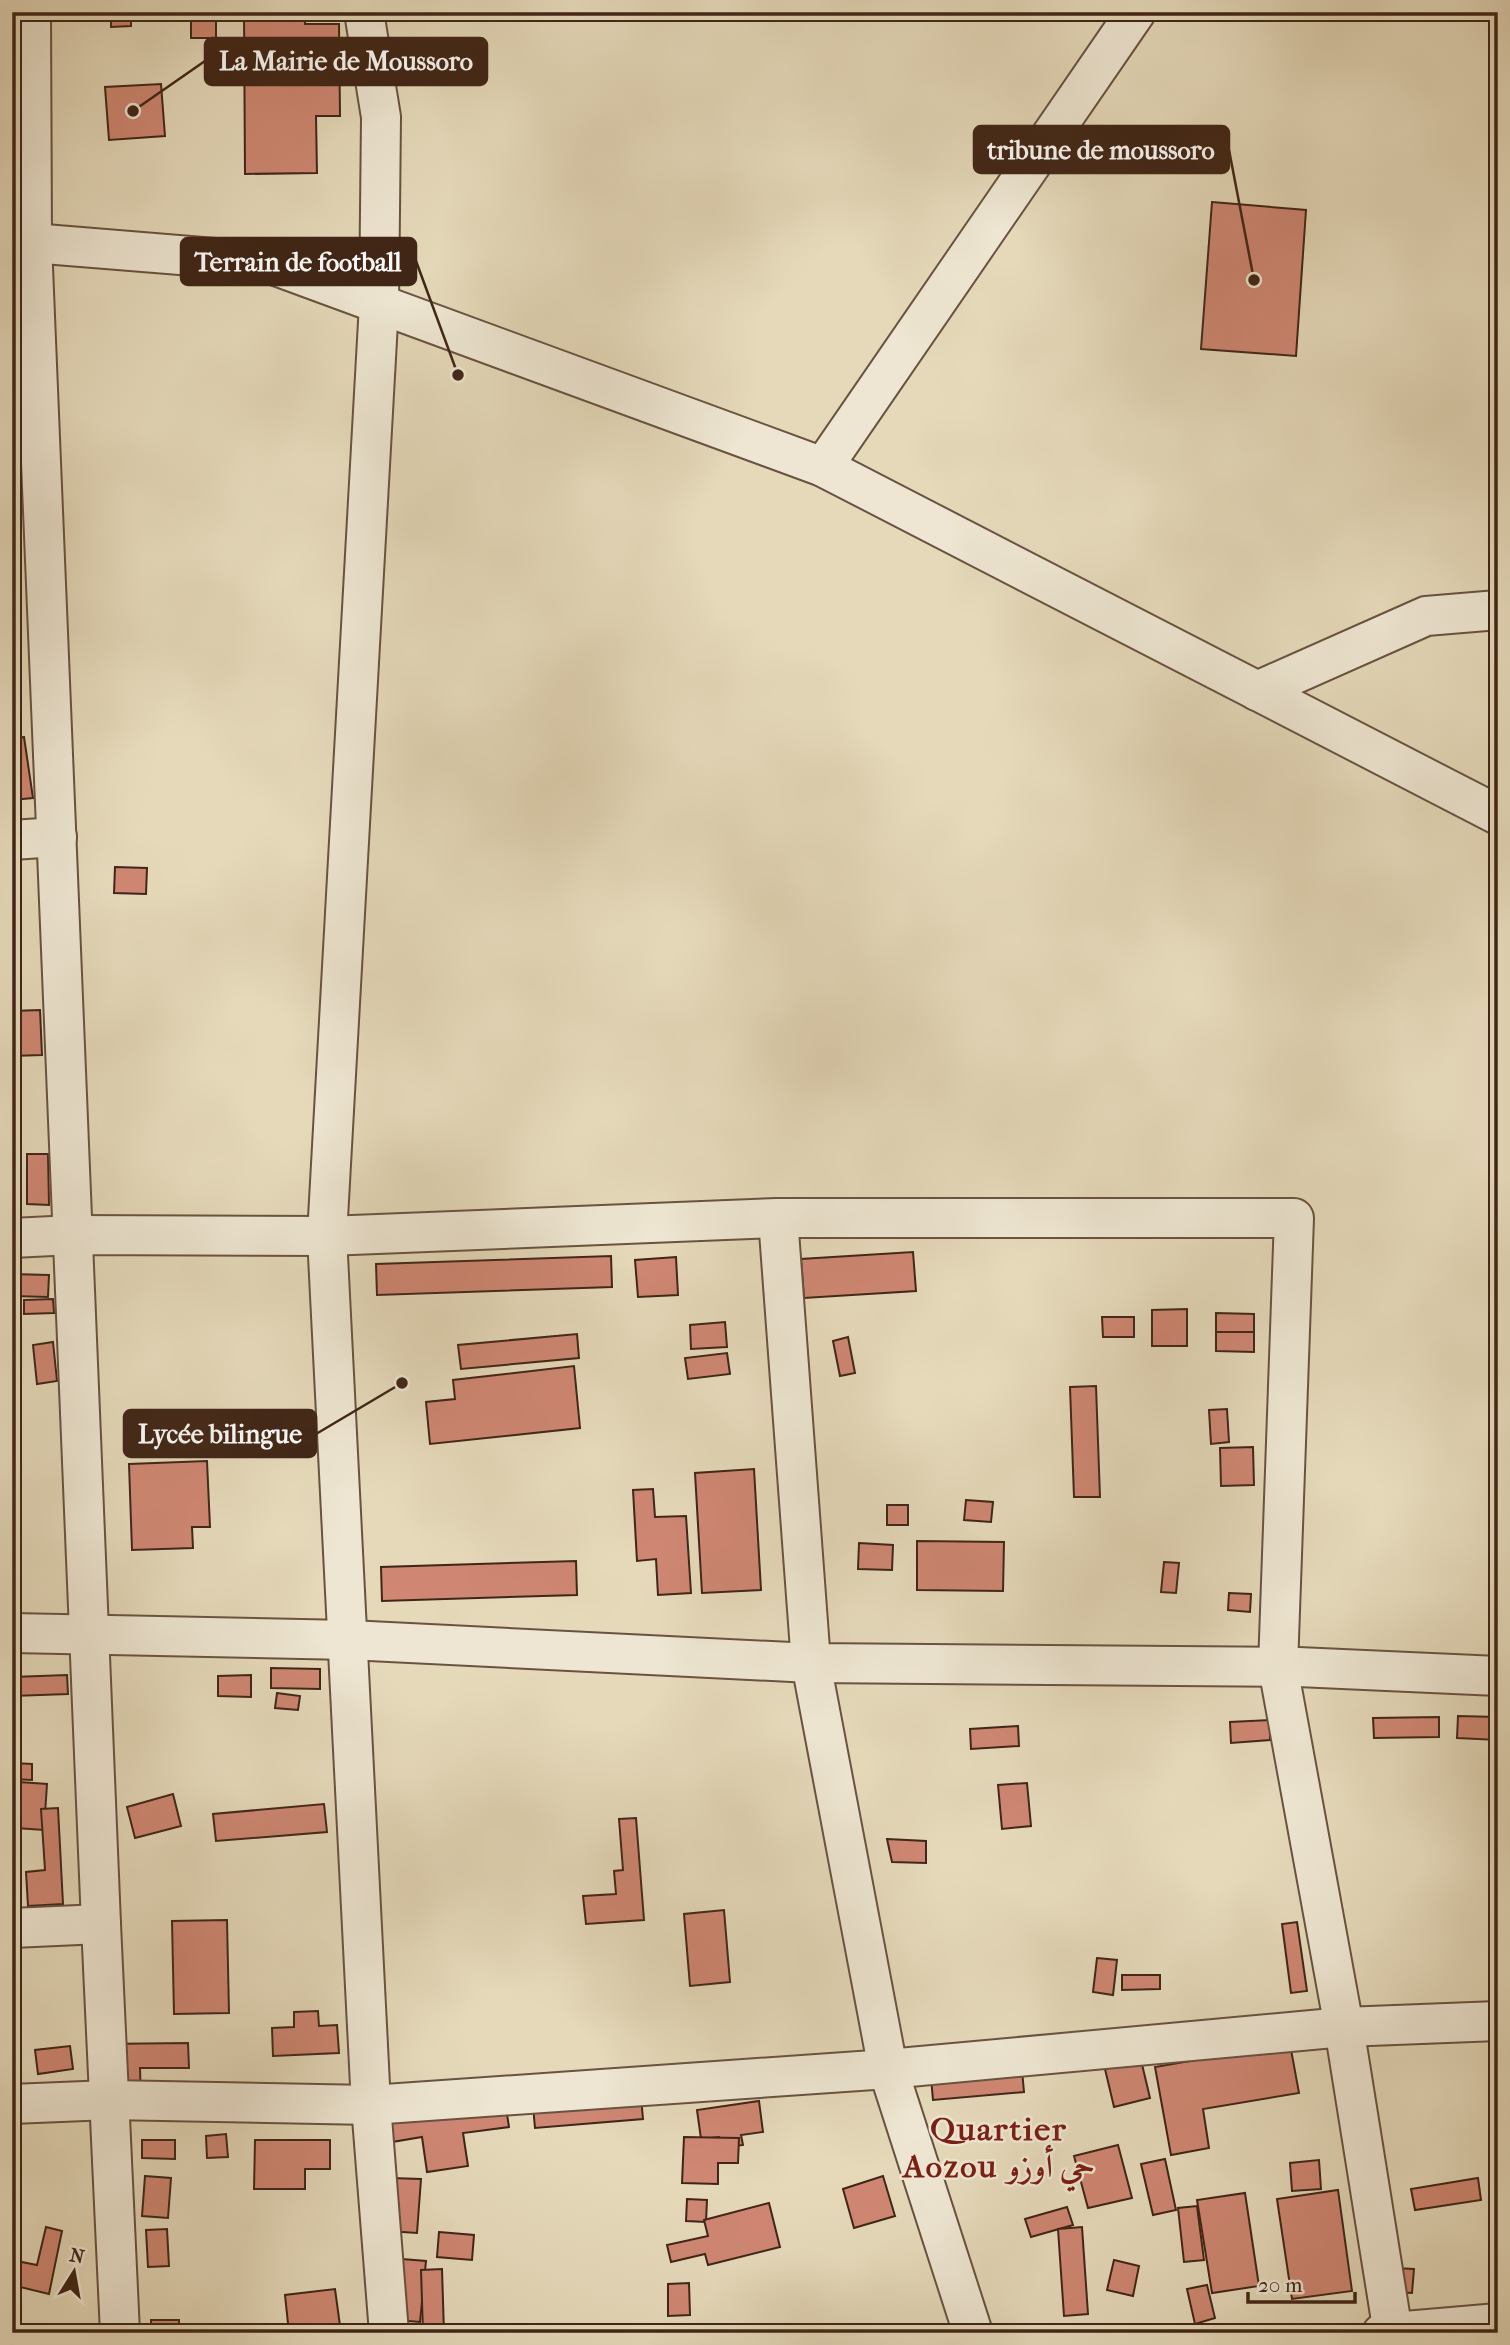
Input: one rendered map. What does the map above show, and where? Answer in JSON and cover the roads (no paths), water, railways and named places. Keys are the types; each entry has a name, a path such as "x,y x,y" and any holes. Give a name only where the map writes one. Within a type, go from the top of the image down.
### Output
{"street":[{"path":"30,12 22,244 57,837 120,2333"},
{"path":"364,12 381,117 379,304 327,1236 371,2105 389,2333"},
{"path":"823,467 1136,12"},
{"path":"22,244 265,262 823,467 1498,815"},
{"path":"1257,691 1426,616 1498,610"},
{"path":"12,839 57,837"},
{"path":"778,1218 811,1663 888,2069 972,2333"},
{"path":"12,1238 73,1235 327,1236 778,1218 1294,1218 1278,1667 1344,2027 1393,2332"},
{"path":"12,1633 349,1640 811,1663 1278,1667 1498,1676"},
{"path":"12,1928 101,1924"},
{"path":"12,2104 109,2101 371,2105 888,2069 1344,2027 1498,2021"},
{"path":"1382,2333 1498,2323"}],"place":[{"name":"La Mairie de Moussoro","path":"133,111"},
{"name":"tribune de moussoro","path":"1254,280"},
{"name":"Terrain de football","path":"458,375"},
{"name":"Lycée bilingue","path":"402,1383"}],"district":[{"name":"Quartier Aozou حي أوزو","path":"999,2148"}]}
